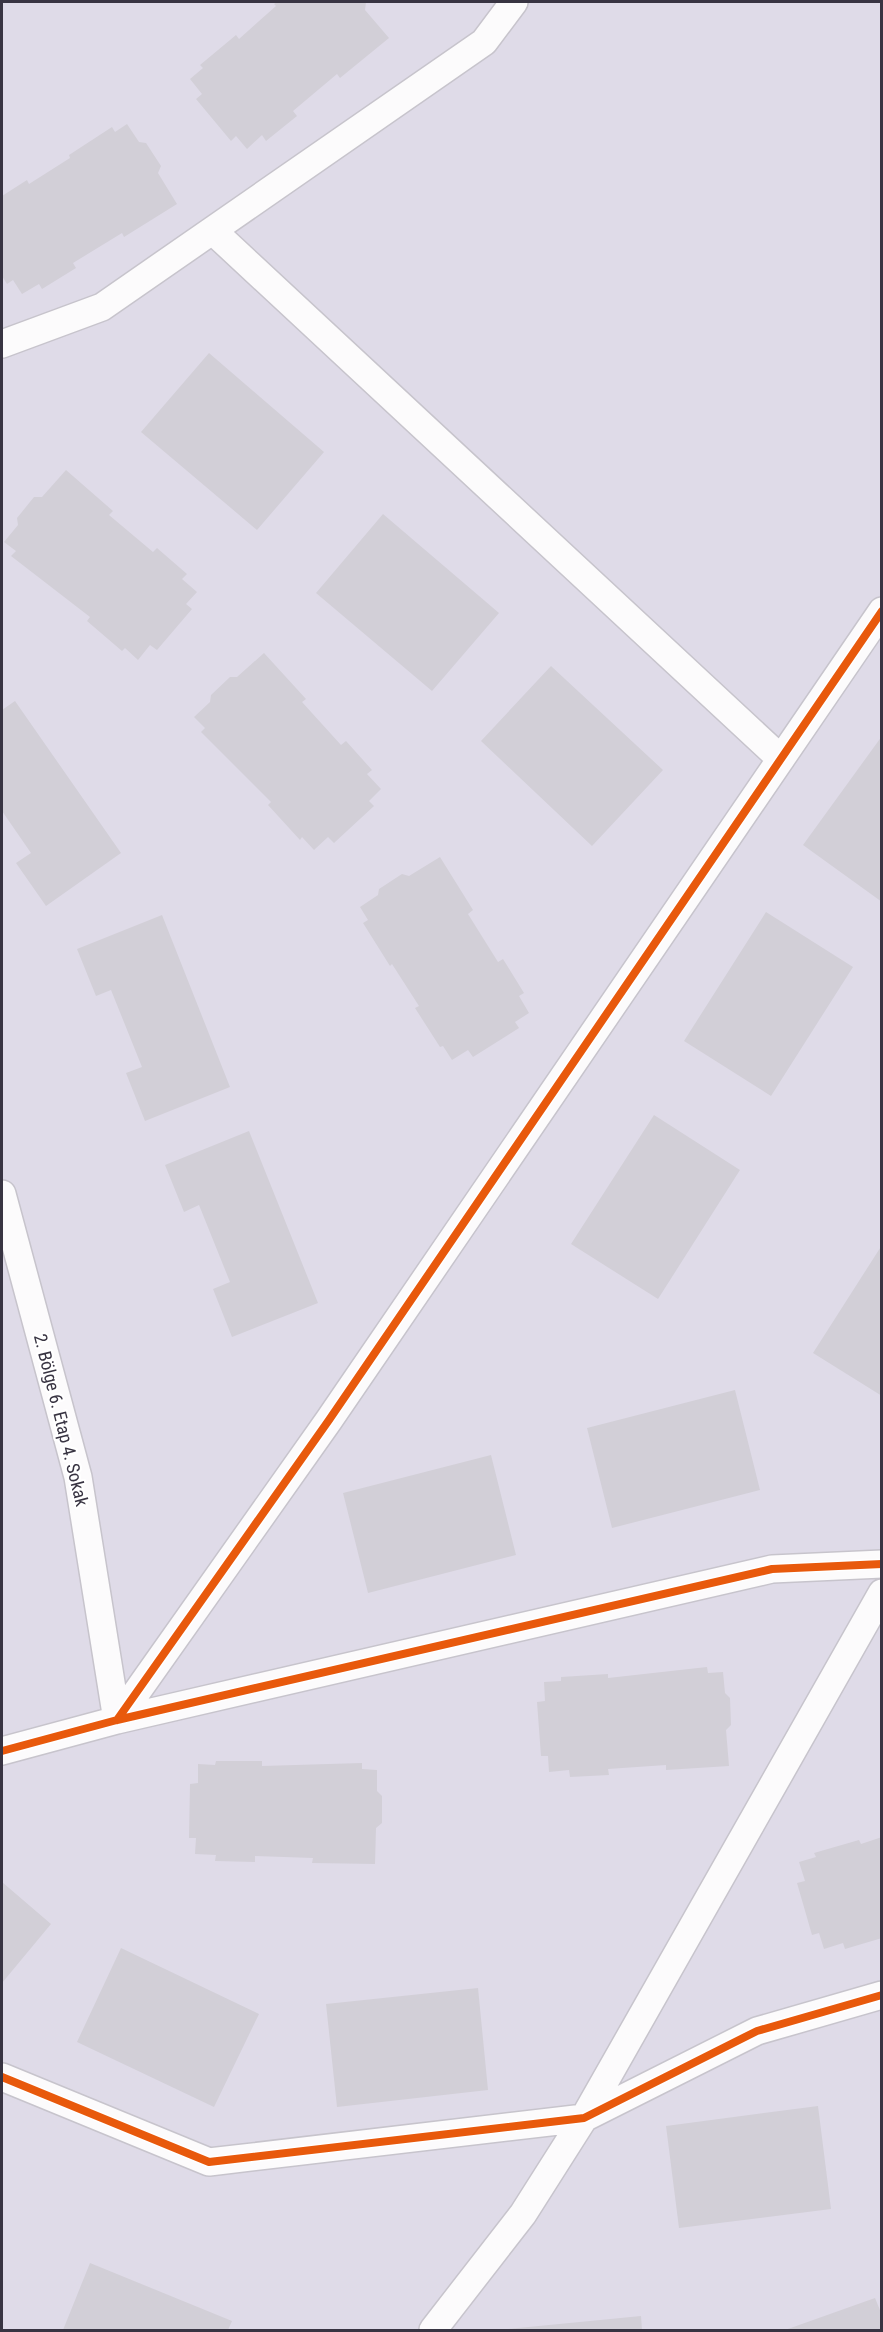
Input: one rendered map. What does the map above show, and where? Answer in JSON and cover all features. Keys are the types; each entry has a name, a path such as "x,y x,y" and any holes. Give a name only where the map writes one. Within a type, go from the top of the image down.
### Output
{"street":[{"path":"2,344 102,307 484,42 514,2"},
{"path":"213,231 781,759"},
{"path":"117,1720 329,1420 882,611"},
{"name":"2. Bölge 6. Etap 4. Sokak","path":"2,1194 78,1476 117,1720"},
{"path":"2,1751 117,1720 772,1569 882,1564"},
{"path":"433,2331 523,2214 584,2118 882,1593"},
{"path":"2,2077 209,2162 584,2118 757,2031 882,1995"}],"shaded area":[{"path":"2,2 881,2 881,2330 2,2330"}],"building":[{"path":"277,2 366,2 365,10 389,38 340,78 337,74 293,111 297,116 266,141 262,135 247,149 236,136 231,141 196,99 202,94 190,79 203,68 200,65 236,35 239,39 276,6 274,4"},
{"path":"127,124 139,142 146,143 161,166 158,173 177,204 124,237 122,233 73,263 76,268 42,289 39,284 22,294 13,280 7,284 2,276 2,196 27,180 29,184 112,127 115,132"},
{"path":"209,353 324,452 257,530 141,432"},
{"path":"66,470 113,511 109,515 153,552 157,548 187,574 182,579 197,592 186,604 192,609 157,650 150,645 138,660 125,648 122,651 87,621 90,617 11,556 16,551 4,542 18,525 17,518 34,497 42,497"},
{"path":"383,514 499,613 432,691 316,593"},
{"path":"264,653 306,699 302,702 341,745 346,741 372,770 367,774 381,789 369,801 374,806 334,843 328,837 314,850 302,837 300,840 268,805 271,802 201,732 205,728 194,717 210,702 211,695 230,677 237,677"},
{"path":"551,666 663,770 592,846 481,741"},
{"path":"15,701 121,853 46,906 16,863 31,853 2,811 2,710"},
{"path":"882,736 882,902 803,845"},
{"path":"440,857 473,910 468,914 498,962 503,959 524,993 519,996 529,1013 515,1022 519,1028 473,1057 468,1050 452,1060 443,1046 440,1047 415,1008 419,1006 363,923 368,920 360,907 378,895 379,889 402,874 409,876"},
{"path":"766,912 853,967 771,1096 684,1041"},
{"path":"162,915 230,1087 145,1121 126,1073 142,1067 111,990 96,996 77,949"},
{"path":"654,1115 740,1170 658,1299 571,1244"},
{"path":"249,1131 318,1303 232,1337 213,1289 230,1282 199,1205 184,1212 165,1165"},
{"path":"882,1245 882,1396 813,1353"},
{"path":"735,1390 760,1490 612,1528 587,1428"},
{"path":"491,1455 516,1555 368,1593 343,1493"},
{"path":"707,1667 708,1673 723,1672 725,1693 730,1698 731,1725 726,1730 729,1766 666,1770 666,1765 608,1769 609,1775 570,1777 569,1770 549,1772 548,1756 541,1756 537,1702 545,1701 544,1682 561,1681 561,1677 608,1674 608,1678"},
{"path":"216,1761 262,1761 262,1766 362,1763 362,1769 377,1770 377,1791 382,1796 382,1823 376,1828 375,1864 312,1863 313,1858 255,1856 255,1862 215,1861 216,1855 195,1854 196,1838 189,1838 190,1784 198,1783 198,1764 215,1765"},
{"path":"882,1837 882,1938 845,1949 843,1943 824,1949 819,1933 812,1935 797,1883 805,1881 799,1862 816,1857 814,1853 859,1840 861,1844"},
{"path":"2,1882 51,1924 2,1983"},
{"path":"121,1948 259,2014 214,2107 77,2042"},
{"path":"478,1988 488,2090 337,2107 326,2004"},
{"path":"818,2106 831,2209 679,2228 666,2126"},
{"path":"90,2263 232,2321 228,2330 63,2330"},
{"path":"875,2298 882,2315 882,2330 785,2330"},
{"path":"641,2316 642,2330 508,2330 508,2329"}],"cycle path":[{"path":"117,1720 329,1420 882,611"},
{"path":"2,1751 117,1720 772,1569 882,1564"},
{"path":"2,2077 209,2162 584,2118 757,2031 882,1995"}]}
